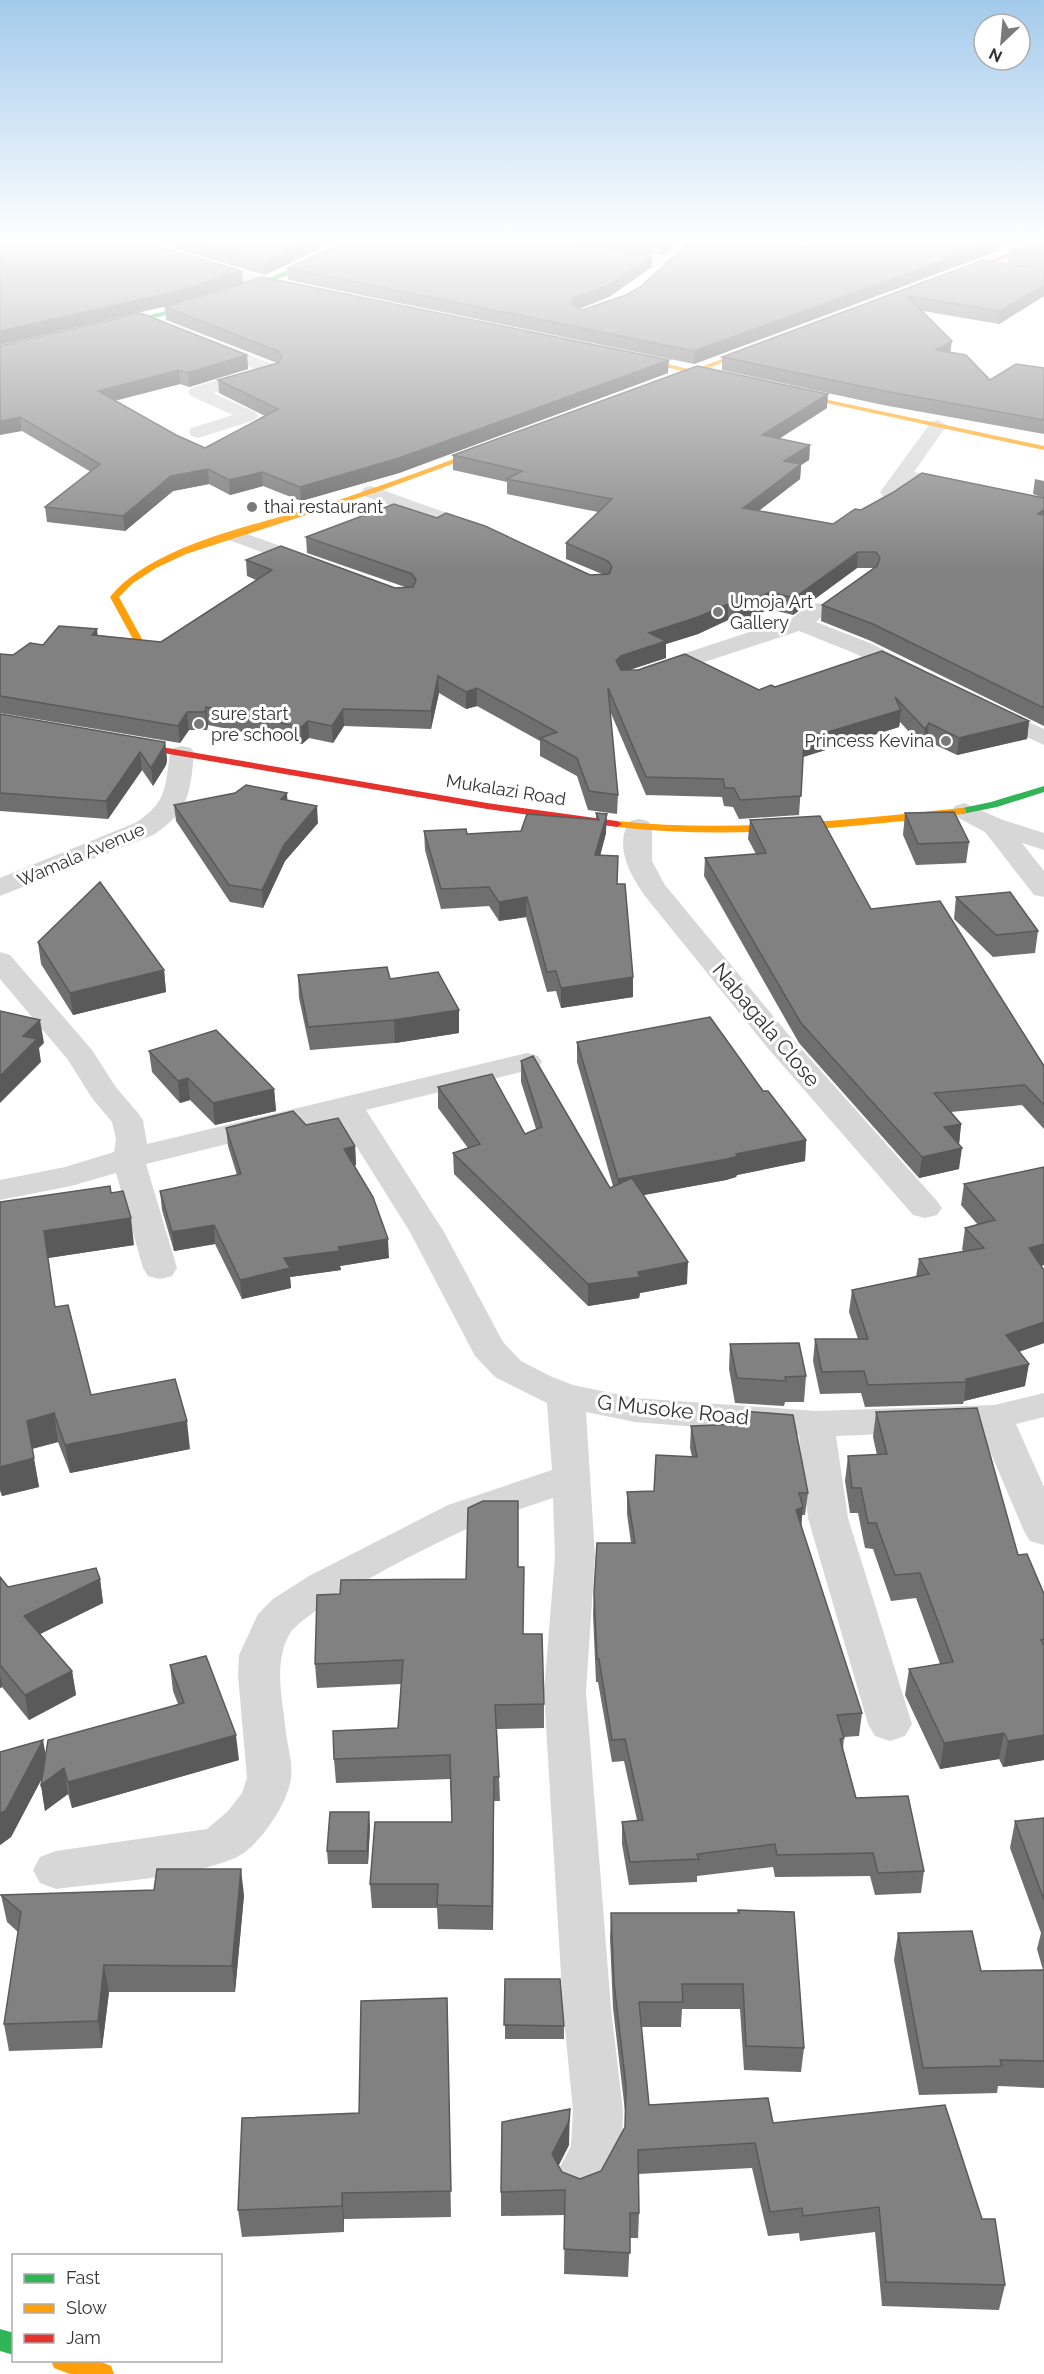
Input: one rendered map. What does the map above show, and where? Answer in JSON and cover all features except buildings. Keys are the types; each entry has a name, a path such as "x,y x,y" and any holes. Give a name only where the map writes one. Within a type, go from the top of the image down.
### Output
{"main road":[{"path":"649,388 750,351"},
{"path":"606,353 742,382"},
{"path":"776,390 1044,448"},
{"path":"137,639 114,597 121,585 155,564 371,492 510,441"},
{"name":"Mukalazi Road","path":"103,740 487,806 639,827 722,830 801,826 964,811 993,805 1044,789"},
{"path":"65,2362 103,2374"}],"street":[{"path":"198,432 249,416 197,392 272,370 224,351"},
{"path":"882,503 938,425"},
{"path":"905,471 1044,506"},
{"path":"371,492 502,540"},
{"path":"236,536 334,572"},
{"path":"629,680 800,623 838,596"},
{"path":"800,623 862,648 937,685"},
{"path":"969,701 1044,738"},
{"name":"Wamala Avenue","path":"0,888 161,820 171,811 175,803 183,753"},
{"path":"964,811 994,826 1044,842"},
{"path":"994,826 1044,889"},
{"name":"Nabagala Close","path":"639,827 636,852 643,872 655,890 777,1041 925,1208"},
{"path":"0,961 23,1009 81,1056 103,1091 127,1120 132,1139 129,1158 160,1268"},
{"path":"0,1190 71,1176 129,1158 527,1062"},
{"name":"G Musoke Road","path":"348,1107 427,1232 488,1348 508,1370 565,1396 635,1410 816,1424 994,1417 1044,1405"},
{"path":"565,1396 570,1428 575,1556 565,1692 587,2008 598,2111 596,2151 580,2178"},
{"path":"994,1417 1044,1531"},
{"path":"816,1424 828,1518 890,1724"},
{"path":"56,1870 196,1851 221,1844 244,1824 262,1800 269,1778 259,1675 260,1654 273,1626 288,1610 323,1586 462,1515 572,1477"}],"traffic: fast":[{"path":"962,811 993,805 1044,789"},
{"path":"0,2340 12,2343"}],"traffic: slow":[{"path":"666,382 749,351"},
{"path":"624,356 729,380"},
{"path":"785,392 1044,448"},
{"path":"137,639 114,597 130,581 153,566 215,540 334,504 494,447"},
{"path":"617,824 660,829 746,830 833,825 962,811"},
{"path":"68,2362 103,2374"}],"traffic: jam":[{"path":"121,743 487,806 617,824"}],"place":[{"name":"thai restaurant","path":"252,507"},
{"name":"Umoja Art Gallery","path":"718,612"},
{"name":"sure start pre school","path":"199,724"},
{"name":"Princess Kevina","path":"946,741"}]}
